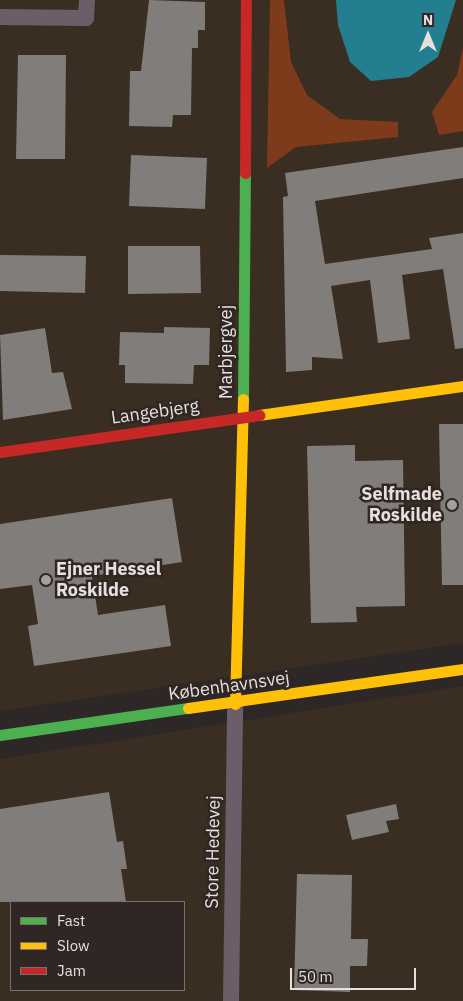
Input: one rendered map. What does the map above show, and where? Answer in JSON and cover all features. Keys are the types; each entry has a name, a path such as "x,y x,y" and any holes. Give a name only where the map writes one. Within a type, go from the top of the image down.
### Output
{"street":[{"path":"0,18 86,18 87,0"},
{"name":"Marbjergvej","path":"236,704 243,416 246,0"},
{"name":"Langebjerg","path":"0,452 463,386"},
{"name":"Københavnsvej","path":"0,735 236,704 463,669"},
{"name":"Store Hedevej","path":"231,1001 236,704"}],"shaded area":[{"path":"0,0 463,0 463,643 0,711"},
{"path":"270,0 284,0 291,62 307,95 340,119 398,122 398,137 296,147 267,168"},
{"path":"463,48 463,131 439,135 432,112 457,75"},
{"path":"463,686 463,1001 0,1001 0,759"}],"water":[{"path":"336,0 456,0 438,57 409,77 371,81 350,62 338,25"}],"building":[{"path":"149,0 205,2 205,30 198,30 198,48 192,48 191,115 173,115 172,127 129,126 130,71 141,71"},
{"path":"18,55 66,55 65,159 16,159"},
{"path":"463,147 463,178 315,201 325,264 432,249 429,238 463,233 463,348 455,349 443,269 402,275 410,339 378,343 370,280 331,286 343,359 312,357 312,370 286,372 283,197 288,196 285,173"},
{"path":"131,155 207,158 205,209 129,206"},
{"path":"128,246 200,246 201,293 128,294"},
{"path":"0,255 86,256 85,293 0,291"},
{"path":"164,327 210,328 209,365 194,365 193,384 125,383 125,365 119,365 120,332 164,333"},
{"path":"45,328 52,373 63,372 72,409 3,420 0,335"},
{"name":"Selfmade Roskilde","path":"439,424 463,424 463,585 442,585"},
{"path":"355,445 355,461 403,460 405,606 356,607 357,622 311,623 307,446"},
{"name":"Ejner Hessel Roskilde","path":"172,498 182,562 92,576 98,615 165,605 171,646 34,666 28,626 38,624 32,585 0,589 0,524"},
{"path":"109,792 117,842 123,841 127,869 121,869 126,901 0,902 0,809"},
{"path":"396,804 399,819 386,821 389,832 352,840 346,815"},
{"path":"297,874 352,875 351,939 368,939 367,966 350,966 350,992 294,990"}],"traffic: fast":[{"path":"243,399 245,173"},
{"path":"0,735 188,708"}],"traffic: slow":[{"path":"259,415 463,386"},
{"path":"235,704 243,399"},
{"path":"188,708 463,669"}],"traffic: jam":[{"path":"245,173 246,0"},
{"path":"0,452 259,415"}],"place":[{"name":"Selfmade Roskilde","path":"452,505"},
{"name":"Ejner Hessel Roskilde","path":"46,580"}]}
